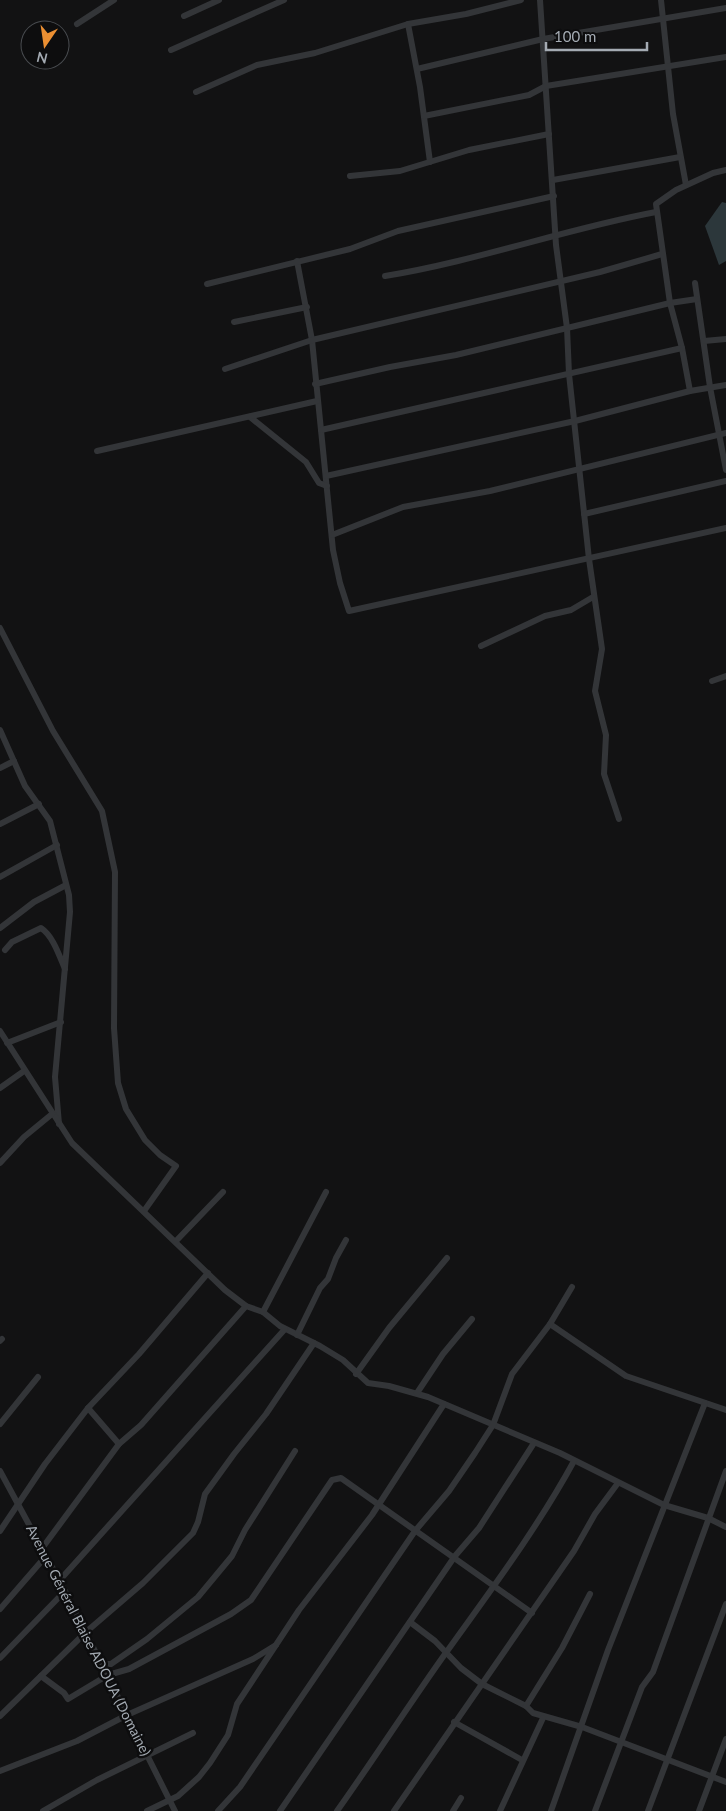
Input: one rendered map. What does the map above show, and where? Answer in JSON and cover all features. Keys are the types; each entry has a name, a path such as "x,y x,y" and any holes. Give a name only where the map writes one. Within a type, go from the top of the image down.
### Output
{"street":[{"path":"77,24 114,0"},
{"path":"184,16 219,0"},
{"path":"171,50 284,0"},
{"path":"196,92 257,65 315,53 408,24 466,14 521,0"},
{"path":"540,0 556,237 567,328 569,374 593,597 602,649 595,691 606,735 604,774 619,819"},
{"path":"661,0 680,157 686,185"},
{"path":"417,69 543,39 726,8"},
{"path":"408,24 417,69 430,162"},
{"path":"424,116 529,95 546,86 726,56"},
{"path":"350,176 400,171 469,150 549,134"},
{"path":"553,180 680,157"},
{"path":"690,391 682,348 670,303 656,204 686,185 726,170"},
{"path":"207,284 357,247 398,231 554,196"},
{"path":"386,276 425,269 556,237 608,221 656,212"},
{"path":"225,369 312,340 561,282 662,254"},
{"path":"297,261 312,340 315,384 332,535 340,583 347,609 353,612 726,528"},
{"path":"695,283 710,387 723,433 726,470"},
{"path":"315,384 390,367 456,355 670,303 697,300"},
{"path":"234,322 306,307"},
{"path":"704,342 726,340"},
{"path":"321,430 682,348"},
{"path":"326,476 575,421 690,391 726,385"},
{"path":"97,451 317,401"},
{"path":"250,417 306,462 318,483 327,486"},
{"path":"332,535 402,507 490,490 723,433"},
{"path":"584,514 726,481"},
{"path":"481,646 545,616 571,610 593,597"},
{"path":"0,628 53,731 99,803 106,822 115,872 114,1028 118,1083 126,1109 144,1140 160,1155 176,1166 144,1211"},
{"path":"712,680 726,676"},
{"path":"0,730 25,786 50,820 66,886 70,912 55,1077 60,1125"},
{"path":"0,768 14,761"},
{"path":"0,824 39,804"},
{"path":"0,877 57,845"},
{"path":"0,928 34,902 66,886"},
{"path":"6,950 12,942 40,928 47,933 54,944 65,970"},
{"path":"61,1022 3,1038 52,1114 87,1159 176,1241 208,1274 246,1306 263,1312 286,1329 343,1360 356,1374 368,1383 418,1393 574,1460 664,1505 708,1518 726,1527"},
{"path":"0,1088 24,1071"},
{"path":"0,1163 24,1137 52,1114"},
{"path":"176,1241 223,1192"},
{"path":"263,1312 326,1192"},
{"path":"297,1335 320,1288 328,1279 336,1258 346,1240"},
{"path":"356,1374 389,1328 447,1258"},
{"path":"0,1532 20,1505 45,1464 88,1408 208,1274"},
{"path":"218,1811 240,1787 416,1531 449,1491 493,1425 512,1374 550,1324 572,1287"},
{"path":"43,1547 119,1444 141,1425 246,1306"},
{"path":"418,1393 443,1354 472,1319"},
{"path":"550,1324 626,1376 726,1410"},
{"path":"59,1581 286,1329"},
{"path":"0,1716 86,1632 143,1583 193,1533 198,1522 205,1494 266,1414 314,1343"},
{"path":"0,1424 38,1377"},
{"path":"551,1811 664,1505 705,1403"},
{"path":"147,1811 178,1796 199,1777 222,1746 228,1735 237,1704 278,1644 298,1610 378,1505 444,1404"},
{"path":"88,1408 119,1444"},
{"path":"280,1811 455,1556 479,1528 534,1443"},
{"path":"101,1664 111,1664 140,1644 198,1596 232,1556 245,1530 295,1451"},
{"path":"337,1811 552,1501 574,1460"},
{"name":"Avenue Général Blaise ADOUA (Domaine)","path":"0,1471 43,1547 175,1811"},
{"path":"595,1811 623,1742 642,1687 652,1672 726,1472"},
{"path":"41,1676 68,1698 108,1675 129,1669 231,1614 251,1600 332,1480 341,1478 455,1556 532,1612"},
{"path":"394,1811 454,1722 574,1552 595,1514 618,1483"},
{"path":"0,1609 46,1556"},
{"path":"0,1658 65,1591"},
{"path":"526,1706 562,1648 590,1594"},
{"path":"648,1811 726,1604"},
{"path":"410,1622 435,1641 482,1684 526,1706 543,1718 561,1720 582,1727 726,1782"},
{"path":"0,1771 77,1741 127,1715 253,1658 278,1644"},
{"path":"500,1811 543,1718"},
{"path":"454,1722 522,1760"},
{"path":"43,1811 147,1754 193,1733"},
{"path":"698,1811 726,1739"},
{"path":"453,1811 461,1798"}],"shaded area":[{"path":"722,202 726,203 726,261 719,265 705,226"}]}
